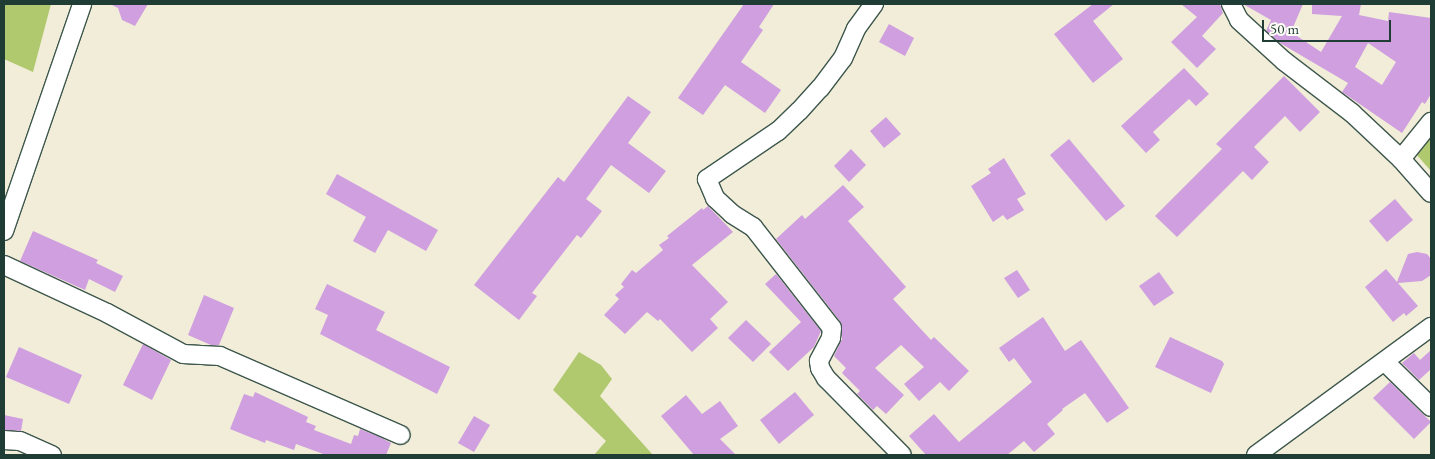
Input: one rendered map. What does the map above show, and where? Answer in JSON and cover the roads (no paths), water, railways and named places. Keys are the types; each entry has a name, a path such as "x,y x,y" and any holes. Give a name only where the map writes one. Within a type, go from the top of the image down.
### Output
{"street":[{"path":"4,231 82,4"},
{"path":"874,4 856,30 843,58 799,111 778,132 706,180 715,198 732,214 753,227 832,328 831,338 819,361 820,368 826,378 902,455"},
{"path":"1231,4 1239,20 1284,61 1352,113 1401,159 1431,193"},
{"path":"1401,159 1431,122"},
{"path":"4,265 107,313 183,354 220,356 401,435"},
{"path":"1256,455 1431,327"},
{"path":"1385,362 1431,407"},
{"path":"4,440 20,441 52,455"}]}
